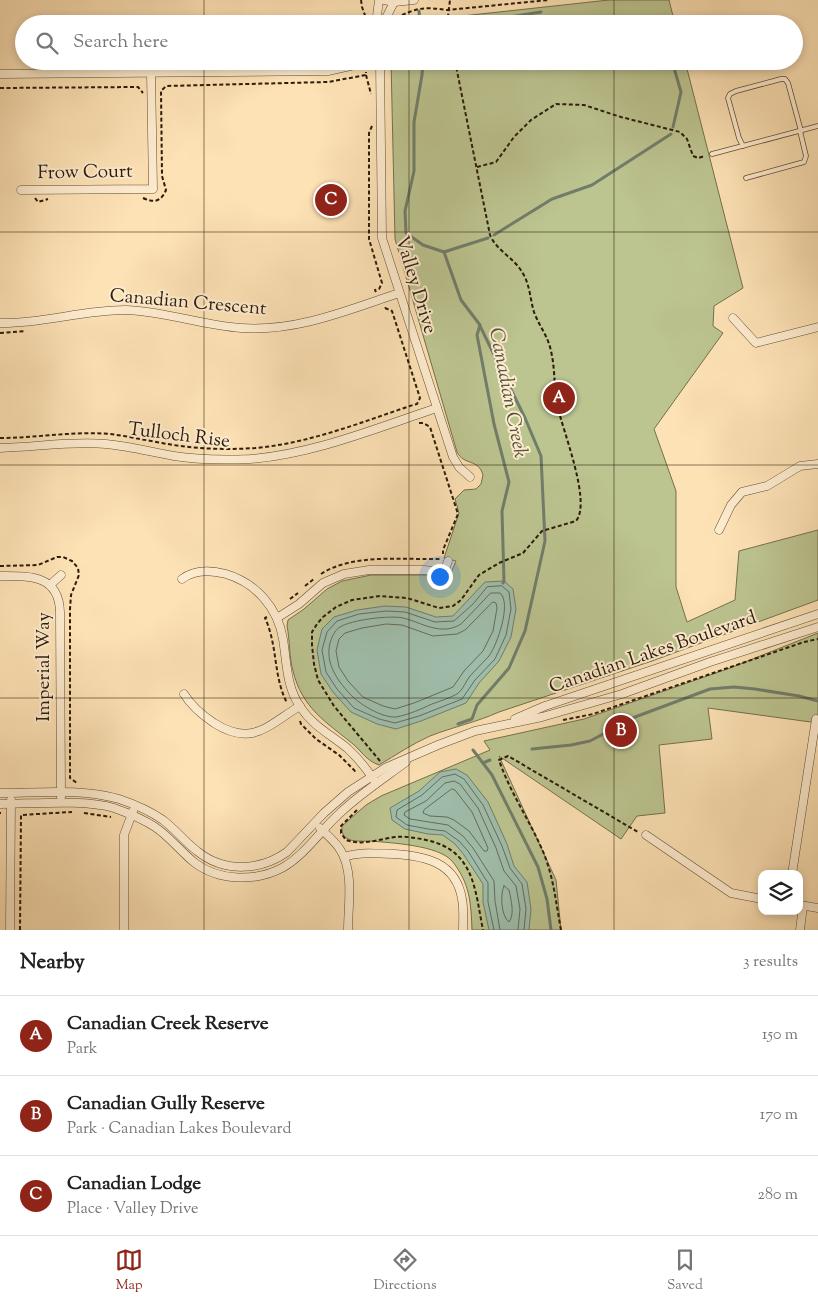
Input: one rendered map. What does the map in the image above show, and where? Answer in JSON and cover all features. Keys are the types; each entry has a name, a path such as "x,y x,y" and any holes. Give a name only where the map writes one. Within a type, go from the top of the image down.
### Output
{"street":[{"path":"377,15 378,0"},
{"path":"384,0 394,2 414,0"},
{"path":"388,15 394,2"},
{"path":"0,74 331,70"},
{"name":"Valley Drive","path":"380,70 382,232 385,250 456,462 470,477"},
{"name":"Frow Court","path":"25,190 153,189 151,72"},
{"name":"Canadian Crescent","path":"0,323 39,321 84,313 119,310 172,315 221,326 266,328 311,321 399,293"},
{"path":"733,318 756,343 818,327"},
{"name":"Tulloch Rise","path":"0,448 99,443 184,457 220,459 278,456 314,448 437,408"},
{"path":"719,530 733,501 742,492 767,486 800,466 818,464"},
{"path":"440,584 445,560"},
{"path":"275,615 299,604 323,583 344,574 369,570 444,572"},
{"path":"182,579 191,574 206,571 218,572 230,575 255,590 275,615 283,638 289,681 297,709 320,730 352,753 377,783"},
{"path":"50,585 61,575"},
{"name":"Imperial Way","path":"0,576 31,576 40,579 50,585 57,597 60,608 61,804"},
{"name":"Canadian Lakes Boulevard","path":"499,725 545,706 818,614"},
{"name":"Canadian Lakes Boulevard","path":"0,793 95,794 117,798 136,805 163,820 203,855 220,864 235,867 258,865 278,858 295,845 337,801 371,776 459,736 499,725 542,717 622,694 710,662 818,627"},
{"path":"184,694 202,716 228,731 238,734 249,735 258,732 297,709"},
{"path":"793,870 816,719"},
{"name":"Canadian Lakes Boulevard","path":"0,804 105,806 131,815 156,828 200,866 217,874 235,877 256,877 282,868 296,858 342,811 415,755"},
{"path":"10,930 11,793"},
{"path":"124,930 124,839 126,828 136,805"},
{"path":"315,823 335,844 344,857 348,882 348,930"},
{"path":"646,835 731,893 758,898"},
{"path":"344,857 358,853 414,855 439,864 450,874 460,890 463,903 463,930"},
{"path":"803,905 818,908"},
{"path":"800,930 801,915"}],"lane":[{"path":"743,146 728,98 730,94 736,90 785,79 788,83 806,156 804,162 746,178"},
{"path":"712,154 818,126"}],"path":[{"path":"361,0 365,15"},
{"path":"447,15 450,0"},
{"path":"402,15 416,9 436,8 447,10 549,0"},
{"path":"366,70 371,98"},
{"path":"385,768 334,706 318,680 312,645 312,632 317,624 336,607 352,600 380,596 407,598 439,608 453,606 461,600 480,575 490,568 523,553 536,536 548,528 576,521 580,517 581,511 581,500 574,462 557,405 551,350 546,335 534,313 528,286 522,272 490,235 457,70"},
{"path":"141,198 152,202 158,201 166,190 162,176 161,91 166,86 333,82 366,75"},
{"path":"0,88 138,86 143,91 143,94 152,94"},
{"path":"477,167 496,162 531,120 556,104 584,104 621,117 673,130 686,137 693,156 698,158 712,154"},
{"path":"372,122 369,133 369,239 382,283 379,289 375,290 378,300"},
{"path":"25,190 38,202 46,199 56,199"},
{"path":"0,438 92,433 132,437 186,447 225,449 258,448 320,436 417,404 420,398 392,311"},
{"path":"413,405 419,424 423,423 430,426 458,514 443,550 445,560"},
{"path":"275,615 265,618 272,637 277,679 286,702 297,709"},
{"path":"561,930 554,884 544,855 513,795 499,760 508,756 635,831 646,835"},
{"path":"358,810 340,826 341,833 346,840 370,843 394,837 414,838 433,842 448,849 462,860 476,890 483,930"},
{"path":"20,930 21,815 79,812 111,817"}],"green space":[{"path":"609,0 669,0 673,15 472,15"},
{"path":"391,70 687,70 743,288 714,306 713,326 723,333 654,429 676,491 676,587 687,622 735,600 739,551 818,530 818,600 652,661 430,736 379,765 368,759 316,713 302,695 292,666 287,626 288,620 327,589 342,581 371,575 428,575 433,577 434,586 444,589 456,561 444,558 459,513 455,499 464,490 476,489 481,484 483,475 478,466 463,459 457,452 395,239"},
{"path":"818,633 818,723 708,708 712,739 659,745 665,813 637,816 621,839 499,756 556,880 561,930 472,930 470,902 466,885 452,861 436,851 425,848 402,844 353,841 346,838 343,834 342,826 366,805 381,796 490,750 484,741 584,719 730,668"}],"water":[{"path":"504,581 513,589 516,609 511,637 499,661 479,683 466,703 396,729 377,724 351,712 333,692 321,674 317,650 322,629 334,617 357,610 385,606 406,607 436,617 453,616 485,582"},
{"path":"456,769 467,775 488,802 507,844 514,866 527,882 531,909 529,930 489,930 483,902 483,884 455,844 443,835 405,829 392,820 390,808 419,791 440,772"}],"building":[{"path":"320,187 341,187 341,213 320,213"}],"waterway":[{"name":"Canadian Creek","path":"419,11 419,15"},
{"path":"522,15 541,12"},
{"name":"Canadian Creek","path":"422,70 414,122 414,171 405,211 406,233 423,245 444,252 461,300 480,325 477,335 494,424 509,482 502,511 503,583"},
{"path":"673,127 681,92 675,70"},
{"path":"494,235 552,199 592,185 671,134"},
{"path":"444,252 488,238"},
{"path":"458,724 472,719 477,705 509,668 525,631 545,541 541,456 525,418 480,326"},
{"path":"532,749 590,741 635,717 710,689 734,687 755,689 818,701"},
{"name":"Canadian Creek","path":"473,750 492,775 538,867 547,899 551,930"},
{"name":"Canadian Creek","path":"483,763 490,760"}],"place":[{"name":"Canadian Lodge","path":"331,200"},
{"name":"Canadian Creek Reserve","path":"559,398"},
{"name":"Canadian Gully Reserve","path":"621,731"}]}
